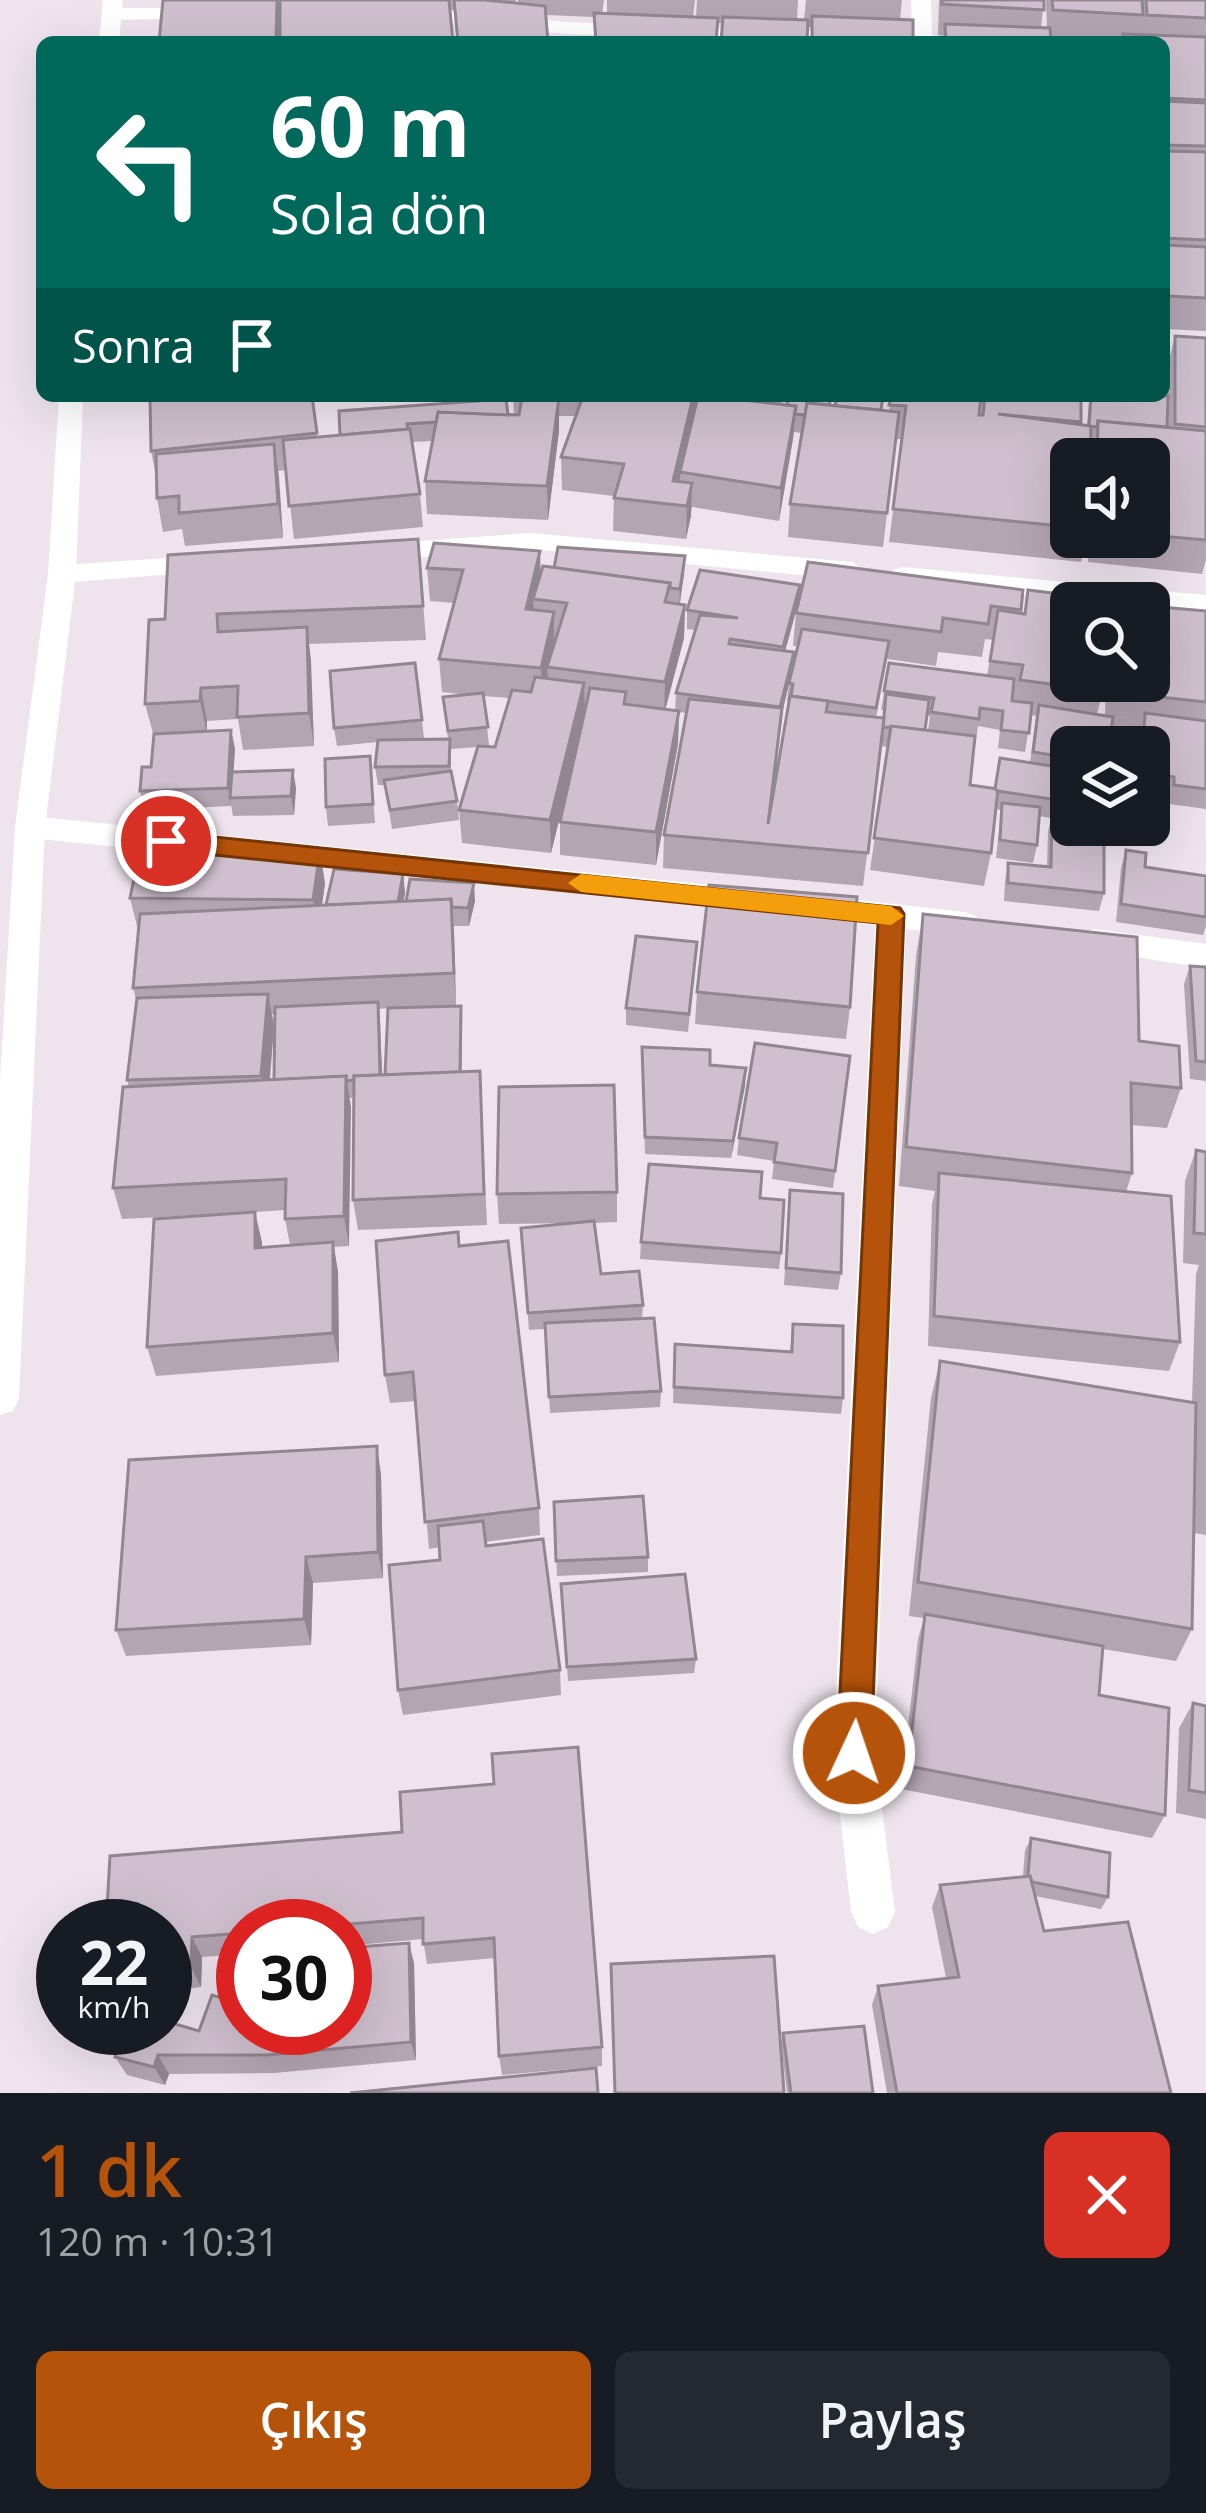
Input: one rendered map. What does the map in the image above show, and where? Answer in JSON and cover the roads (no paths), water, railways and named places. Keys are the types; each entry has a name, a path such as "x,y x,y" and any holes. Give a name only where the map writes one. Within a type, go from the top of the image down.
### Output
{"street":[{"path":"921,0 922,36"},
{"path":"112,7 227,14"},
{"path":"389,13 567,35 618,36"},
{"path":"0,1399 30,827 62,574 71,402"},
{"path":"343,554 530,542 1206,604"},
{"path":"62,574 249,561"},
{"path":"30,827 1004,929"},
{"path":"873,1912 854,1753 891,914"},
{"path":"1071,938 1206,956"}]}
